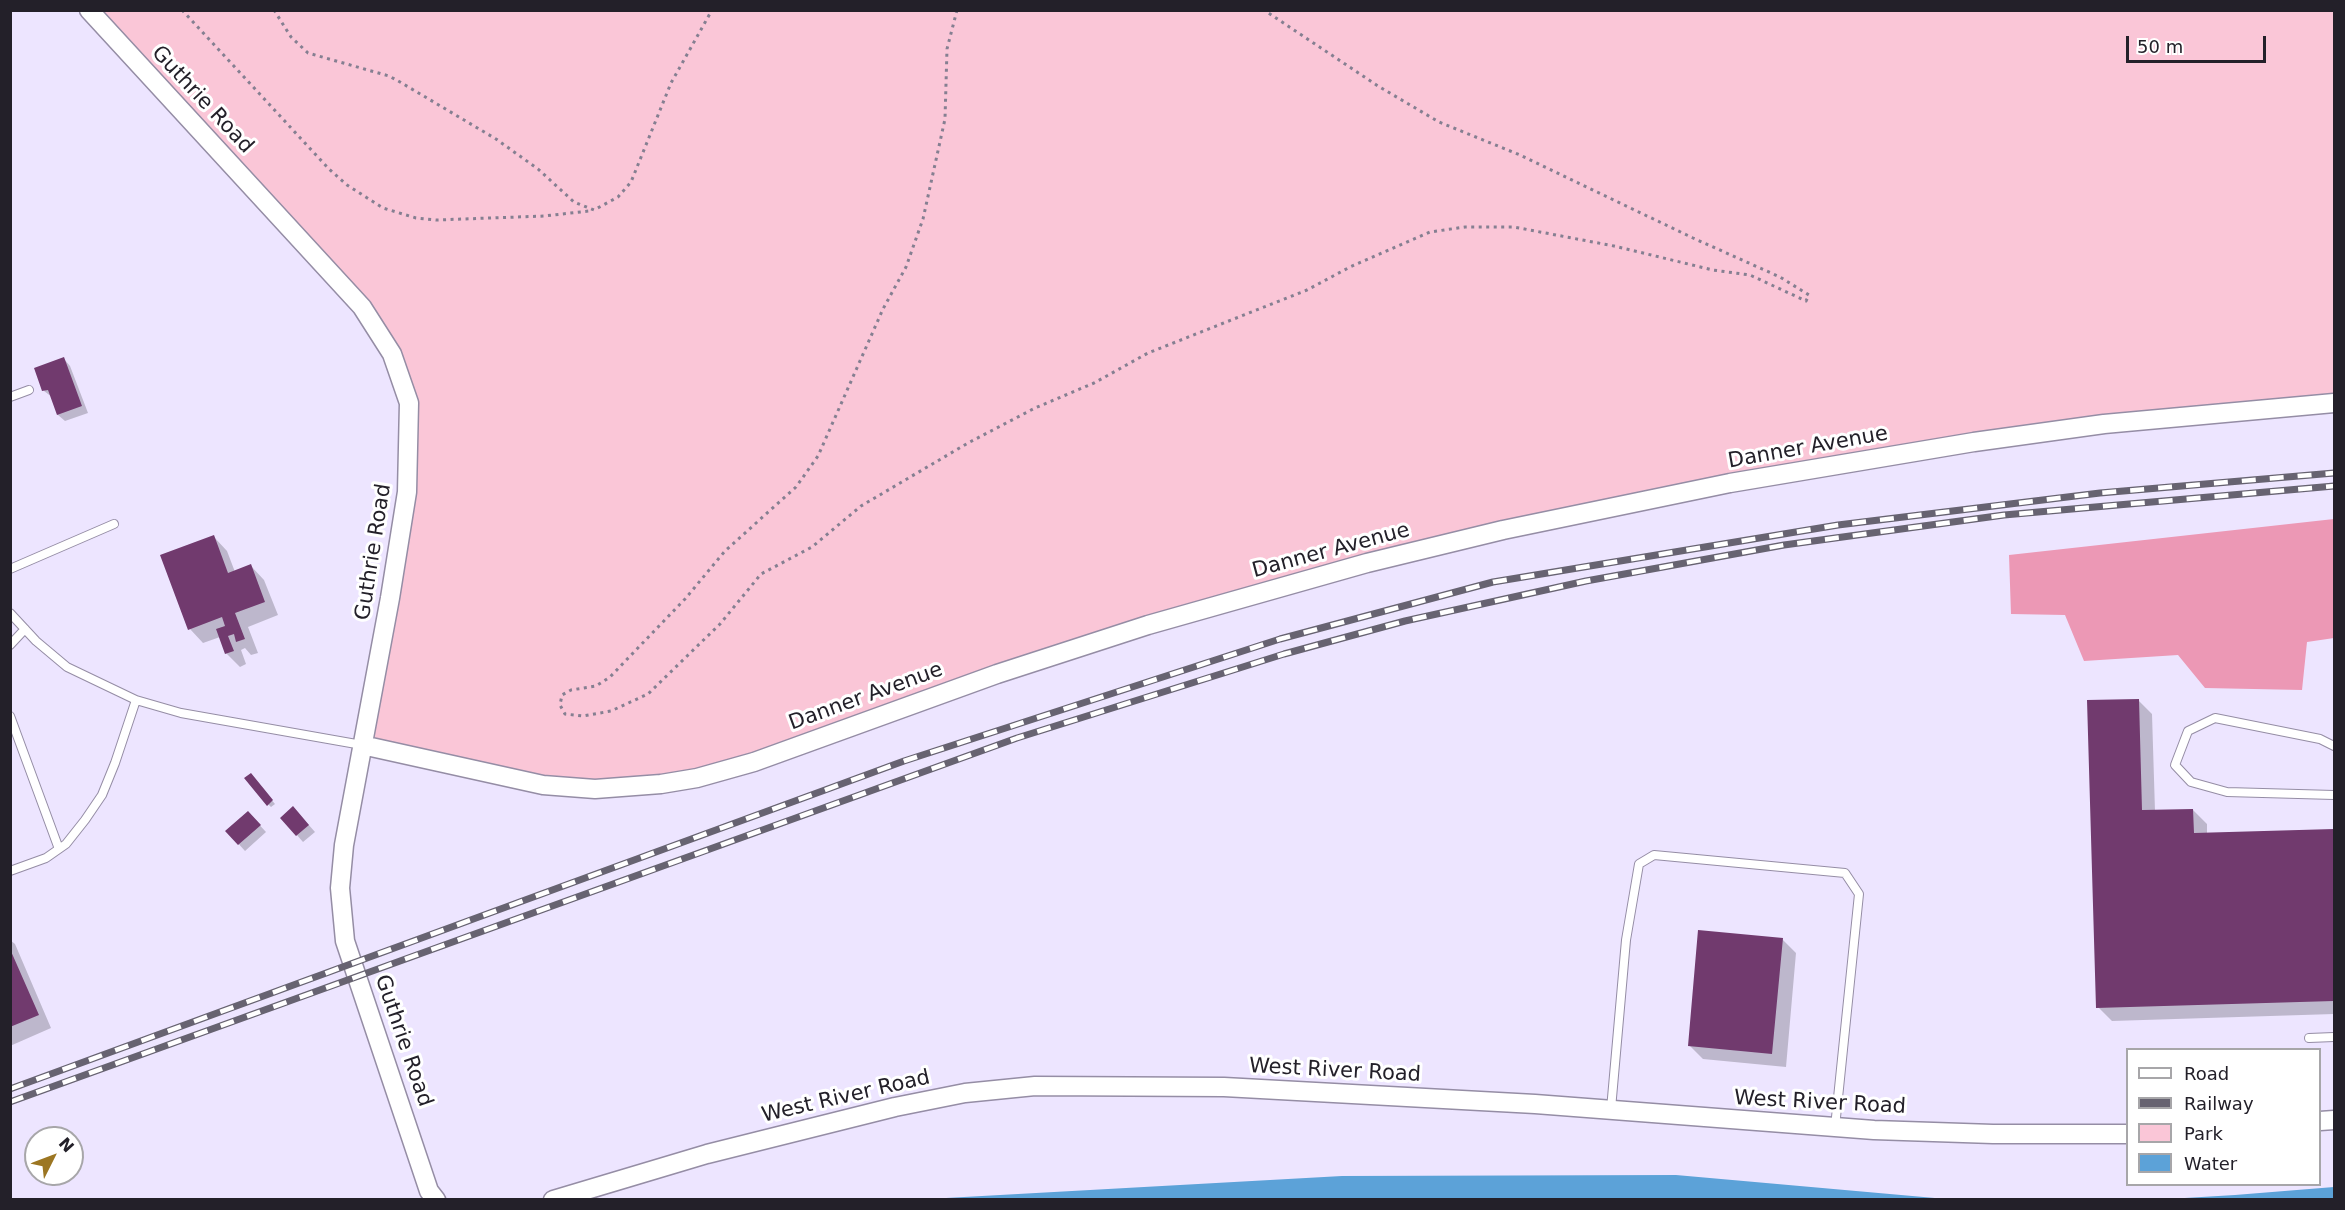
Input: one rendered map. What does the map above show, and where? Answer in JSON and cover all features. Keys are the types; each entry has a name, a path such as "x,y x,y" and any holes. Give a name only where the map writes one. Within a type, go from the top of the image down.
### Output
{"street":[{"name":"Guthrie Road","path":"89,10 362,307 384,338 400,372 409,403 407,492 390,598 344,845 340,888 343,930 429,1191 436,1200"},
{"name":"Danner Avenue","path":"362,745 543,785 595,789 661,784 754,762 997,674 1148,625 1367,564 1503,530 1730,483 1974,442 2104,424 2334,403"},
{"name":"West River Road","path":"553,1200 774,1137 929,1100 1000,1089 1104,1085 1224,1087 1835,1127 1993,1134 2126,1134"}],"lane":[{"path":"10,397 29,390"},
{"path":"10,569 114,525"},
{"path":"10,613 67,667 136,700 181,713 362,745"},
{"path":"10,645 25,629"},
{"path":"10,871 46,858 59,849 85,820 102,795 136,700"},
{"path":"10,716 59,849"},
{"path":"2334,746 2320,739 2215,718 2188,731 2175,765 2191,782 2227,792 2334,795"},
{"path":"1611,1111 1626,940 1639,864 1654,855 1845,873 1859,894 1835,1127"},
{"path":"2309,1038 2334,1037"}],"path":[{"path":"182,10 346,185 383,208 408,217 436,220 544,216 594,210 618,196 631,182 670,83 712,10"},
{"path":"274,10 291,37 308,53 389,76 400,82 496,139 538,170 574,202 594,210"},
{"path":"957,10 947,49 945,119 918,238 903,274 879,316 818,456 796,487 725,551 685,599 610,677 596,686 571,690 562,695 561,710 565,714 583,716 611,711 648,694 720,624 761,574 775,564 812,547 861,506 968,443 1148,353 1307,290 1358,263 1430,232 1465,227 1514,227 1614,246 1713,270 1750,275 1806,301 1809,296 1780,277 1520,155 1439,122 1378,86 1264,10"}],"green space":[{"path":"89,11 2334,11 2334,403 1974,442 1367,563 754,762 595,789 362,745 410,463 392,354"}],"shaded area":[{"path":"2334,519 2334,638 2307,642 2302,690 2205,688 2178,655 2084,661 2065,615 2011,614 2009,555"}],"water":[{"path":"1676,1175 1946,1199 928,1199 1342,1176"},
{"path":"2334,1187 2334,1199 2168,1199 2235,1195"}],"building":[{"path":"64,357 82,406 57,415 48,390 42,391 34,368"},
{"path":"214,535 228,573 251,564 265,602 235,613 245,639 236,642 234,634 228,636 234,651 225,654 216,629 225,626 222,617 188,630 160,555"},
{"path":"2139,699 2142,810 2193,809 2194,833 2334,829 2334,1001 2096,1008 2087,700"},
{"path":"251,773 273,800 267,806 244,778"},
{"path":"293,806 309,825 296,836 280,818"},
{"path":"248,811 261,825 238,845 225,831"},
{"path":"1698,930 1783,938 1772,1054 1688,1046"},
{"path":"10,949 39,1015 10,1027"}],"railway":[{"path":"10,1089 904,761 1280,639 1493,582 1838,525 2100,493 2334,473"},
{"path":"10,1102 1017,738 1284,654 1405,621 1586,581 1784,545 2004,515 2334,486"}]}
